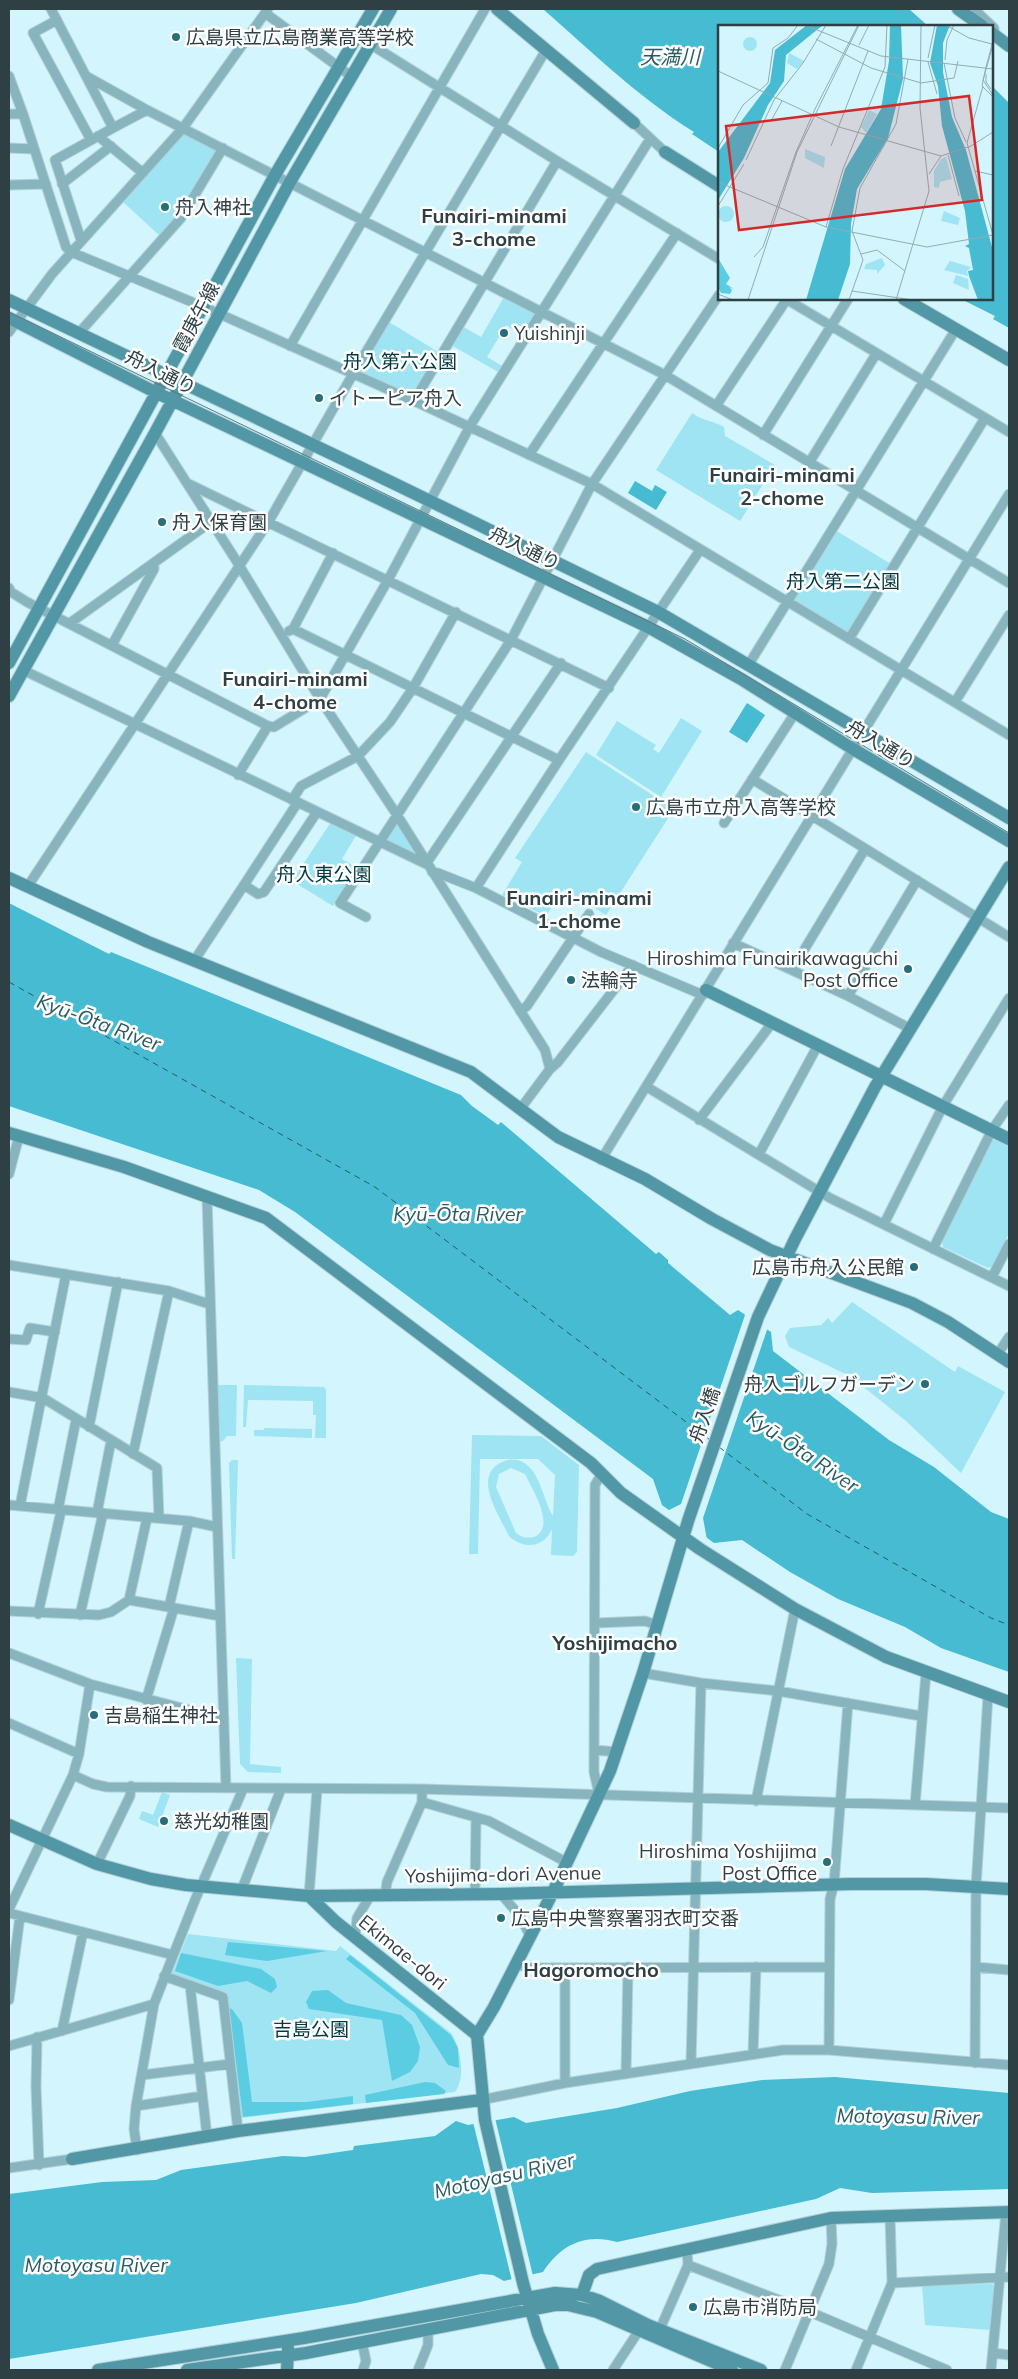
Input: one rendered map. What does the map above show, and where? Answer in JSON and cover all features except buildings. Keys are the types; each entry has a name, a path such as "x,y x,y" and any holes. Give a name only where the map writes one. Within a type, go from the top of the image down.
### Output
{"street":[{"path":"51,9 113,128"},
{"path":"9,662 275,175 373,9"},
{"name":"霞庚午線","path":"9,696 183,383 290,182 391,9"},
{"path":"290,346 485,9"},
{"path":"497,9 634,123 665,152 718,185"},
{"path":"958,9 981,25"},
{"path":"976,9 991,25"},
{"path":"9,332 13,320 27,309 81,240 183,128 267,11 351,76"},
{"path":"57,20 33,33 94,138 111,146 143,173"},
{"path":"993,34 1009,46"},
{"path":"370,44 439,89 718,258"},
{"path":"28,886 166,674 269,521 353,374 546,50"},
{"path":"9,76 66,247 71,252 204,307 470,426 592,484 900,670 1009,733"},
{"path":"86,76 147,110 363,218 426,253 665,375 856,492 1009,582"},
{"path":"81,240 54,160 147,110"},
{"path":"9,114 23,114"},
{"path":"10,591 268,726 274,727 320,699 347,656 470,426 650,139"},
{"path":"62,184 111,146"},
{"path":"9,148 34,148"},
{"path":"79,333 181,218 223,148"},
{"path":"414,401 557,161"},
{"path":"9,185 46,184"},
{"path":"529,455 676,233"},
{"path":"366,917 340,903 511,640 542,577 592,484 718,296"},
{"name":"舟入通り","path":"9,300 658,612 864,731 1009,818"},
{"path":"716,406 785,300"},
{"path":"788,300 1009,432"},
{"path":"763,435 847,300"},
{"path":"906,300 1009,360"},
{"name":"舟入通り","path":"13,320 157,393 648,627 1009,841"},
{"path":"749,664 956,329"},
{"path":"809,463 876,354"},
{"path":"849,639 985,418"},
{"path":"155,433 239,564 320,699 397,815 426,864 545,1050 550,1069"},
{"path":"188,484 269,521 609,688"},
{"path":"601,1160 647,1088 733,943 1009,494"},
{"path":"70,623 212,521"},
{"path":"476,888 558,760 609,688 700,550"},
{"path":"282,636 292,629 333,553"},
{"path":"112,645 154,569 154,562"},
{"path":"194,961 244,885 295,801 301,786 358,756 390,722 413,688 456,612"},
{"path":"954,702 1009,615"},
{"path":"292,629 558,760"},
{"path":"426,864 561,664"},
{"path":"24,670 133,725 426,864"},
{"path":"724,823 795,713"},
{"path":"238,774 268,726"},
{"path":"752,779 1009,936"},
{"path":"244,885 258,894 264,892 317,812"},
{"path":"792,970 866,849"},
{"name":"舟入橋","path":"477,2034 553,1892 618,1752 685,1531 758,1317 787,1256 882,1076 1009,867"},
{"path":"432,872 438,872 476,888 632,965 705,993 772,1023 1009,1139"},
{"path":"9,878 148,942 471,1072 520,1108 539,1125 558,1137 601,1160 645,1179 720,1224 770,1250 912,1303 948,1322 1009,1362"},
{"path":"848,996 917,880"},
{"path":"520,1011 527,1006 589,914"},
{"path":"733,943 848,996 910,1029"},
{"path":"520,1108 550,1069 558,1062 632,965"},
{"path":"884,1224 943,1106 1009,998"},
{"path":"699,1120 772,1023"},
{"path":"759,1154 818,1046"},
{"path":"647,1088 821,1192 1009,1286"},
{"path":"933,1248 992,1130 1009,1105"},
{"path":"9,1174 14,1134 124,1167 266,1218 591,1462 621,1493 685,1531 795,1608 869,1648 926,1673 1009,1702"},
{"path":"207,1198 226,1788"},
{"path":"992,1277 1009,1244"},
{"path":"9,1265 169,1291 209,1304"},
{"path":"20,1506 43,1398 66,1274"},
{"path":"89,1427 118,1282"},
{"path":"133,1454 169,1291"},
{"path":"9,1339 26,1340 30,1328 55,1332"},
{"path":"998,1355 1009,1337"},
{"path":"9,1392 43,1398 157,1468 159,1518"},
{"path":"38,1614 60,1510 76,1420"},
{"path":"80,1615 100,1513 111,1441"},
{"path":"599,1794 594,1772 595,1484 602,1473"},
{"path":"9,1505 189,1521 217,1527"},
{"path":"9,1611 80,1615 111,1612 129,1600 147,1518"},
{"path":"146,1700 171,1608 189,1521"},
{"path":"129,1600 220,1616"},
{"path":"756,1801 795,1608"},
{"path":"596,1623 645,1621 657,1625"},
{"path":"9,1653 90,1684 224,1719"},
{"path":"643,1673 701,1683 778,1691 921,1716"},
{"path":"915,1805 926,1673"},
{"path":"691,2063 696,1799 701,1683"},
{"path":"9,1909 73,1775 80,1754 90,1684"},
{"path":"975,2063 976,1887 988,1696"},
{"path":"829,2050 830,1899 834,1884 848,1703"},
{"path":"9,1723 80,1754"},
{"path":"594,1750 618,1752"},
{"path":"73,1775 93,1784 107,1787 317,1790 422,1789 1009,1808"},
{"path":"97,1864 130,1796 131,1786"},
{"path":"137,2150 134,2129 136,2106 154,2004 172,1956 243,1789"},
{"path":"242,1890 281,1789"},
{"path":"385,1896 387,1882 422,1802 422,1789"},
{"path":"309,1896 317,1790"},
{"path":"422,1802 496,1824 555,1858 566,1862"},
{"path":"475,1894 476,1818"},
{"name":"Yoshijima-dori Avenue","path":"9,1825 97,1864 151,1879 201,1886 309,1896 501,1894 834,1884 1009,1889"},
{"path":"501,1894 520,1916 530,1936"},
{"name":"Ekimae-dori","path":"309,1896 355,1937 477,2034"},
{"path":"355,1937 357,1918 370,1896"},
{"path":"9,1913 172,1956"},
{"path":"9,2000 20,1916"},
{"path":"62,2030 83,1932"},
{"path":"516,1963 527,1968 829,1967"},
{"path":"626,2073 628,1967"},
{"path":"753,2054 756,1967"},
{"path":"976,1967 1009,1970"},
{"path":"565,1968 565,2083"},
{"path":"164,1976 223,1998 238,2130"},
{"path":"190,1985 207,2136"},
{"path":"9,2046 154,2004"},
{"path":"477,2034 484,2120 522,2279 553,2370"},
{"path":"37,2038 36,2088 39,2165"},
{"path":"9,2168 137,2150 238,2130 481,2100 565,2083 790,2049 829,2050 1009,2066"},
{"path":"142,2075 230,2064"},
{"path":"136,2106 202,2096"},
{"path":"582,2295 589,2275 597,2269 831,2218 1007,2212 1005,2277 990,2370"},
{"path":"856,2370 892,2283 890,2216"},
{"path":"785,2370 829,2264 832,2244 831,2218"},
{"path":"660,2329 688,2265 687,2249"},
{"path":"688,2265 810,2312 947,2370"},
{"path":"892,2283 1005,2277"},
{"path":"187,2370 428,2331 529,2303 556,2293 582,2295 600,2301 660,2329 732,2367"},
{"path":"98,2370 529,2303 568,2305 597,2312 638,2332 732,2367 761,2370"},
{"path":"418,2370 428,2345 428,2331"},
{"path":"613,2370 638,2332"},
{"path":"287,2341 289,2355 288,2370"},
{"path":"362,2342 366,2361 363,2370"},
{"path":"993,2353 1009,2354"}],"green space":[{"path":"185,134 215,150 216,153 183,212 160,236 123,202 181,136"},
{"name":"Yuishinji","path":"504,297 534,312 535,316 527,329 518,325 515,331 506,325 487,357 504,367 500,373 451,345 462,326 481,337"},
{"name":"舟入第六公園","path":"389,322 440,353 415,394 410,396 362,375 361,370"},
{"path":"692,413 724,427 725,436 775,465 740,521 656,470"},
{"name":"舟入第二公園","path":"835,530 891,564 850,632 845,633 795,603 794,598"},
{"path":"681,718 702,731 661,797 596,755 617,721 656,745 653,749 659,753"},
{"path":"586,752 674,809 606,915 564,889 546,916 502,895 522,862 515,858"},
{"name":"舟入東公園","path":"331,822 357,834 342,859 357,868 333,906 292,881"},
{"path":"395,824 397,824 414,852 387,840 386,838"},
{"path":"997,1139 1009,1145 1009,1233 993,1266 988,1268 943,1247 942,1241 991,1141"},
{"name":"舟入ゴルフガーデン","path":"852,1302 955,1372 958,1366 1005,1392 961,1473 906,1421 850,1376 789,1347 785,1336 790,1328 821,1325 828,1318 832,1323"},
{"path":"218,1385 237,1385 236,1436 227,1436 223,1441 218,1442 216,1387"},
{"path":"244,1385 324,1387 326,1390 326,1438 315,1438 316,1415 313,1415 313,1401 248,1400 246,1427 243,1427"},
{"path":"264,1428 312,1429 312,1438 254,1436 254,1430 264,1430"},
{"path":"472,1435 541,1436 579,1465 577,1552 573,1556 551,1555 552,1529 544,1540 533,1545 521,1543 509,1536 491,1497 488,1487 489,1477 493,1468 505,1461 518,1460 527,1465 536,1476 553,1516 555,1475 538,1459 480,1459 478,1554 469,1554","holes":["511,1468 525,1474 541,1507 543,1517 541,1532 529,1538 522,1537 516,1533 496,1487 499,1474"]},
{"path":"232,1460 238,1460 235,1559 232,1559 229,1463"},
{"path":"236,1658 252,1659 250,1764 281,1767 281,1773 248,1772 240,1764"},
{"path":"162,1792 170,1795 158,1827 139,1819 142,1811 153,1815"},
{"name":"吉島公園","path":"188,1934 336,1951 340,1946 451,2033 460,2054 461,2062 460,2079 455,2092 241,2118 227,1996 172,1974"},
{"path":"992,2284 995,2288 990,2330 925,2325 922,2285"}],"shaded area":[{"path":"228,1942 327,1951 267,1961 225,1955"},
{"path":"181,1953 261,1969 275,1979 277,1987 271,1993 247,1981 218,1986 175,1971"},
{"path":"350,1955 451,2035 458,2048 459,2068 448,2065 415,2013 346,1959"},
{"path":"328,1990 346,2003 401,2015 412,2025 420,2047 418,2061 410,2072 392,2081 382,2020 309,2009 306,2002 312,1991"},
{"path":"229,2008 232,2009 242,2023 252,2102 307,2102 353,2096 353,2104 243,2117"},
{"path":"425,2082 435,2083 446,2091 444,2094 366,2103 365,2095"}],"water":[{"name":"天満川","path":"543,9 909,9 927,25 718,25 718,151 692,134 694,132 654,104"},
{"path":"993,87 1009,103 1009,328 993,319 995,316 963,300 993,300"},
{"path":"635,481 652,491 655,485 667,492 656,510 628,493"},
{"path":"747,703 765,715 747,743 729,732"},
{"name":"Kyū-Ōta River","path":"9,903 109,954 111,952 461,1095 472,1106 498,1125 501,1122 656,1254 659,1252 668,1260 668,1263 730,1315 738,1310 771,1332 773,1351 889,1440 934,1467 991,1512 1009,1519 1009,1672 941,1648 905,1627 838,1599 790,1572 742,1540 714,1543 662,1505 653,1479 295,1212 259,1190 9,1106"},
{"name":"Motoyasu River","path":"835,2077 1009,2093 1009,2189 872,2193 840,2188 816,2199 617,2242 594,2239 584,2240 566,2248 543,2272 504,2281 493,2275 481,2274 356,2303 9,2359 9,2194 102,2182 156,2180 181,2170 283,2156 305,2157 353,2150 354,2146 435,2136 456,2121 468,2125 514,2117 526,2123 617,2108 690,2091 762,2080"}],"pier":[{"path":"746,1312 768,1327 703,1518 707,1540 667,1511 681,1504"},
{"path":"495,2118 533,2276 512,2281 473,2122"}],"ferry route":[{"path":"9,982 375,1187 710,1440"},
{"path":"719,1447 807,1514 991,1618 1009,1625"}],"tram line":[{"path":"9,312 685,639 1009,833"}],"place":[{"name":"広島県立広島商業高等学校","path":"176,37"},
{"name":"舟入神社","path":"165,207"},
{"name":"Yuishinji","path":"504,333"},
{"name":"イトーピア舟入","path":"319,398"},
{"name":"舟入保育園","path":"162,522"},
{"name":"広島市立舟入高等学校","path":"636,807"},
{"name":"Hiroshima Funairikawaguchi Post Office","path":"908,969"},
{"name":"法輪寺","path":"571,980"},
{"name":"広島市舟入公民館","path":"914,1267"},
{"name":"舟入ゴルフガーデン","path":"925,1384"},
{"name":"吉島稲生神社","path":"94,1715"},
{"name":"慈光幼稚園","path":"164,1821"},
{"name":"Hiroshima Yoshijima Post Office","path":"827,1862"},
{"name":"広島中央警察署羽衣町交番","path":"501,1918"},
{"name":"広島市消防局","path":"693,2307"}],"district":[{"name":"Funairi-minami 3-chome","path":"494,226"},
{"name":"Funairi-minami 2-chome","path":"782,486"},
{"name":"Funairi-minami 4-chome","path":"295,690"},
{"name":"Funairi-minami 1-chome","path":"579,908"},
{"name":"Yoshijimacho","path":"615,1642"},
{"name":"Hagoromocho","path":"591,1969"}]}
